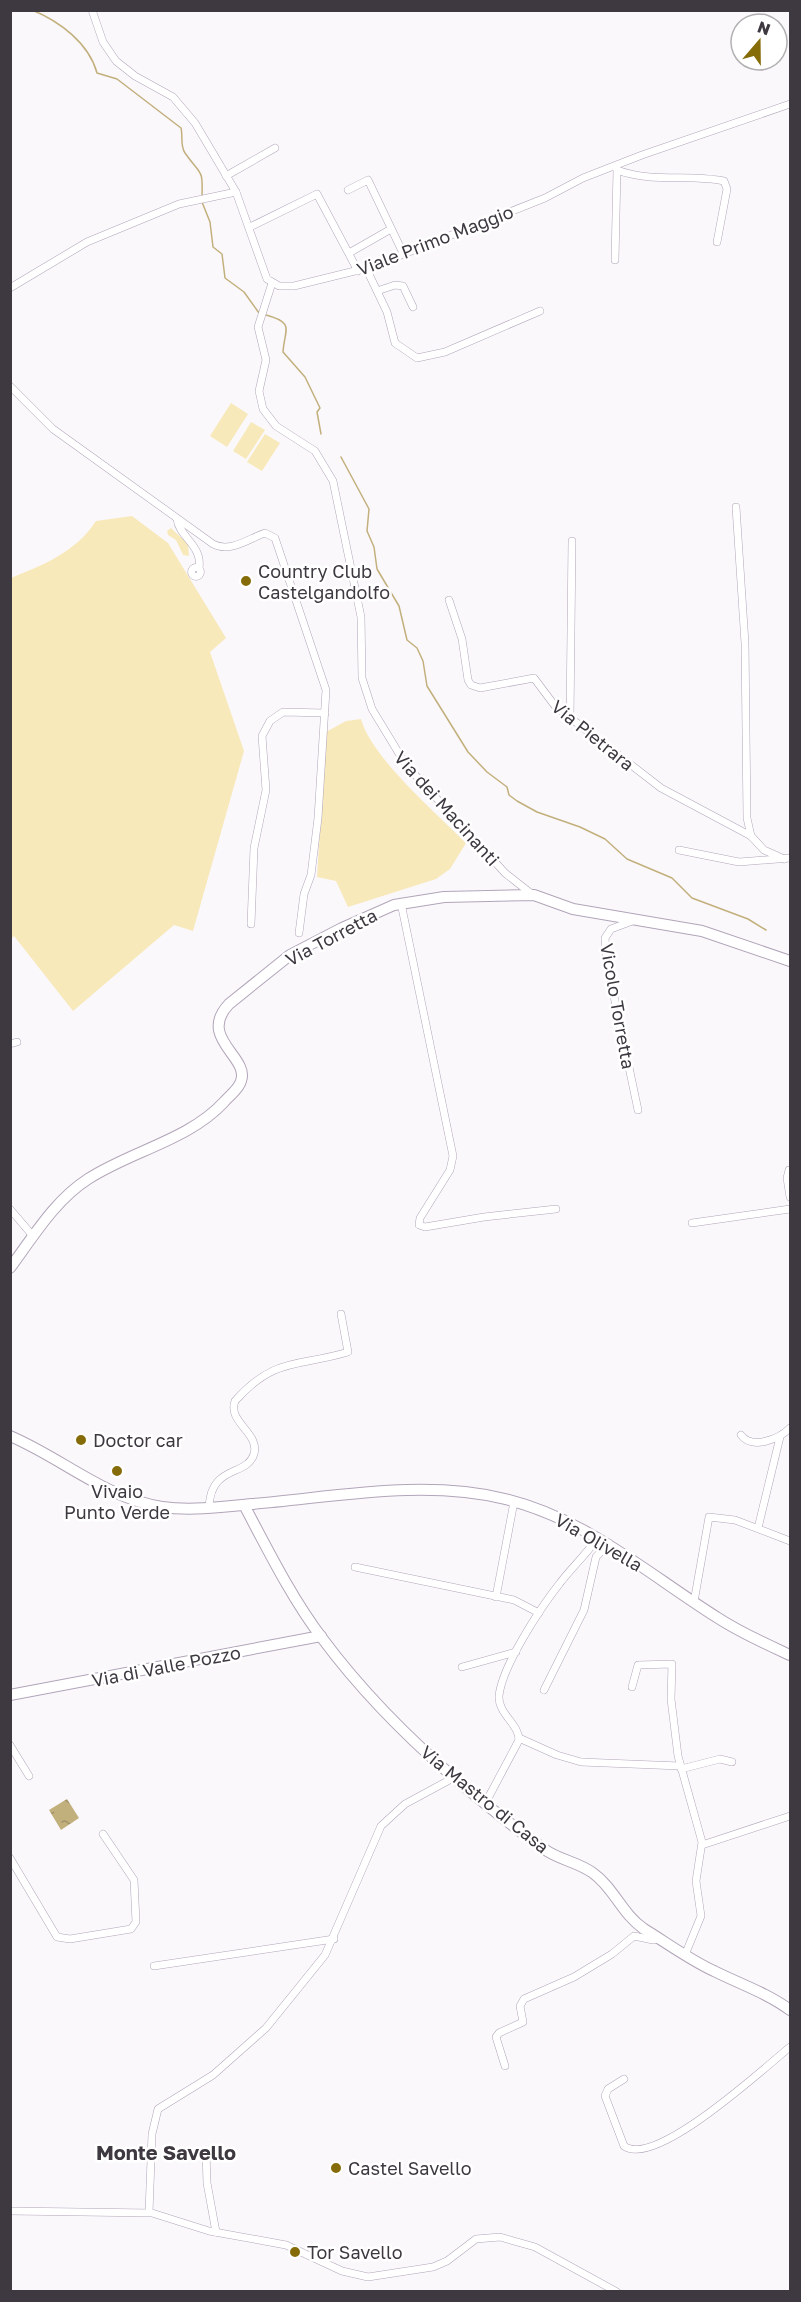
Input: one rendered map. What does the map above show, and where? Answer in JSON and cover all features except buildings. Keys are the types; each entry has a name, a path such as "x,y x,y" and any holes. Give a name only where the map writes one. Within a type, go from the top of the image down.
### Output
{"street":[{"path":"92,10 101,38 113,58 131,74 177,100 195,123 236,192 266,276 272,283"},
{"name":"Viale Primo Maggio","path":"272,283 281,287 294,286 358,271 545,198 584,178 790,104"},
{"path":"226,176 275,148"},
{"path":"615,260 617,168 676,179 725,182 727,191 717,242"},
{"path":"348,190 368,180 403,253"},
{"path":"10,288 84,244 171,207 201,198 236,192"},
{"path":"250,227 317,194 358,271"},
{"path":"349,253 391,229"},
{"path":"366,268 387,312 395,343 417,358 446,352 540,311"},
{"name":"Via dei Macinanti","path":"272,283 258,330 266,360 260,390 263,409 276,426 315,451 333,481 362,617 362,678 372,709 406,765 506,873 534,895"},
{"path":"377,291 397,284 403,286 413,307"},
{"path":"10,386 53,429 177,519 220,547 234,546 262,534 273,536 324,678 326,690 312,871 304,894 299,933"},
{"path":"736,507 745,643 747,818 751,836"},
{"path":"177,519 179,526 196,551 199,568"},
{"path":"570,719 572,541"},
{"name":"Via Pietrara","path":"449,600 462,639 470,684 480,688 533,678 550,702 570,719 674,796 751,836 762,849 787,858"},
{"path":"251,924 254,848 266,790 261,750 262,733 272,719 283,712 325,713"},
{"path":"679,850 739,862 787,858"},
{"name":"Via Torretta","path":"10,1268 62,1201 88,1179 196,1125 214,1112 239,1086 242,1073 218,1025 220,1014 229,1004 299,950 365,916 401,903 456,897 534,895 573,909 702,931 790,961"},
{"path":"401,903 453,1156 451,1168 420,1218 419,1225 425,1227 484,1217 556,1209"},
{"name":"Vicolo Torretta","path":"635,920 609,930 605,940 613,996 638,1110"},
{"path":"789,1170 787,1178 790,1197"},
{"path":"10,1209 33,1236"},
{"path":"692,1223 790,1209"},
{"path":"209,1507 210,1494 216,1483 248,1463 254,1453 253,1442 234,1413 235,1401 274,1369 303,1360 348,1352 340,1314"},
{"path":"741,1434 752,1442 780,1437 790,1428"},
{"name":"Via Olivella","path":"10,1436 122,1496 165,1507 244,1505 426,1490 466,1492 514,1502 551,1514 598,1537 739,1630 790,1655"},
{"path":"759,1528 780,1437"},
{"path":"496,1597 514,1502"},
{"name":"Via Mastro di Casa","path":"244,1505 279,1569 321,1636 378,1705 455,1777 547,1852 580,1865 596,1875 630,1918 660,1939 685,1955 790,2010"},
{"path":"694,1602 709,1517 732,1519 790,1541"},
{"path":"598,1537 581,1561 559,1584 516,1652 502,1684 500,1700 505,1715 519,1738 554,1754 581,1762 680,1767 720,1759 732,1762"},
{"path":"544,1690 584,1610 596,1557 609,1544"},
{"path":"356,1566 520,1602 540,1613"},
{"name":"Via di Valle Pozzo","path":"10,1695 321,1636"},
{"path":"462,1666 516,1652"},
{"path":"632,1687 638,1665 672,1664 670,1699 680,1767 702,1845 696,1881 701,1916 685,1955"},
{"path":"486,1802 519,1738"},
{"path":"10,1745 29,1776"},
{"path":"149,2212 151,2140 158,2109 213,2075 260,2034 309,1977 334,1939 381,1826 409,1802 455,1777"},
{"path":"702,1845 790,1816"},
{"path":"10,1858 57,1937 70,1939 129,1930 136,1922 134,1880 103,1834"},
{"path":"505,2067 496,2037 499,2033 523,2022 520,2006 522,2000 574,1977 612,1954 634,1936 660,1939"},
{"path":"154,1966 334,1939"},
{"path":"624,2079 608,2090 605,2098 624,2146 630,2150 642,2149 673,2138 721,2104 790,2047"},
{"path":"206,2152 207,2179 216,2232"},
{"path":"10,2211 149,2212 216,2232 286,2245 342,2271 371,2277 434,2267 447,2261 476,2239 500,2237 533,2246 617,2292"}],"shaded area":[{"path":"231,403 248,414 227,447 210,436"},
{"path":"251,422 265,430 246,459 233,451"},
{"path":"265,434 280,443 262,471 247,462"},
{"path":"132,516 168,543 226,638 210,652 244,751 193,931 174,925 73,1011 14,936 11,939 11,578 69,549 88,532 96,521"},
{"path":"171,528 188,544 189,556 183,555 176,540 168,535 167,531"},
{"path":"361,719 367,734 391,767 466,843 450,869 436,879 348,907 336,881 317,877 326,732 346,721"}],"water":[{"path":"67,1799 79,1818 61,1830 49,1810"}],"waterway":[{"path":"32,10 72,34 87,52 97,73 117,79 181,128 183,150 201,176 202,197"},
{"path":"202,202 210,222 213,247 222,254 225,278 244,292 259,313"},
{"path":"266,315 285,324 283,352 305,377 320,408 317,412 321,434"},
{"path":"341,457 369,509 367,531 374,547 377,569 399,606 407,640 417,648 423,661 427,686 468,752 487,772 507,787 509,795 517,801 537,812 580,827 605,839 627,859 672,878 692,898 748,919 766,930"}],"place":[{"name":"Country Club Castelgandolfo","path":"246,581"},
{"name":"Doctor car","path":"81,1440"},
{"name":"Vivaio Punto Verde","path":"117,1471"},
{"name":"Castel Savello","path":"336,2168"},
{"name":"Tor Savello","path":"295,2252"}],"district":[{"name":"Monte Savello","path":"166,2152"}]}
